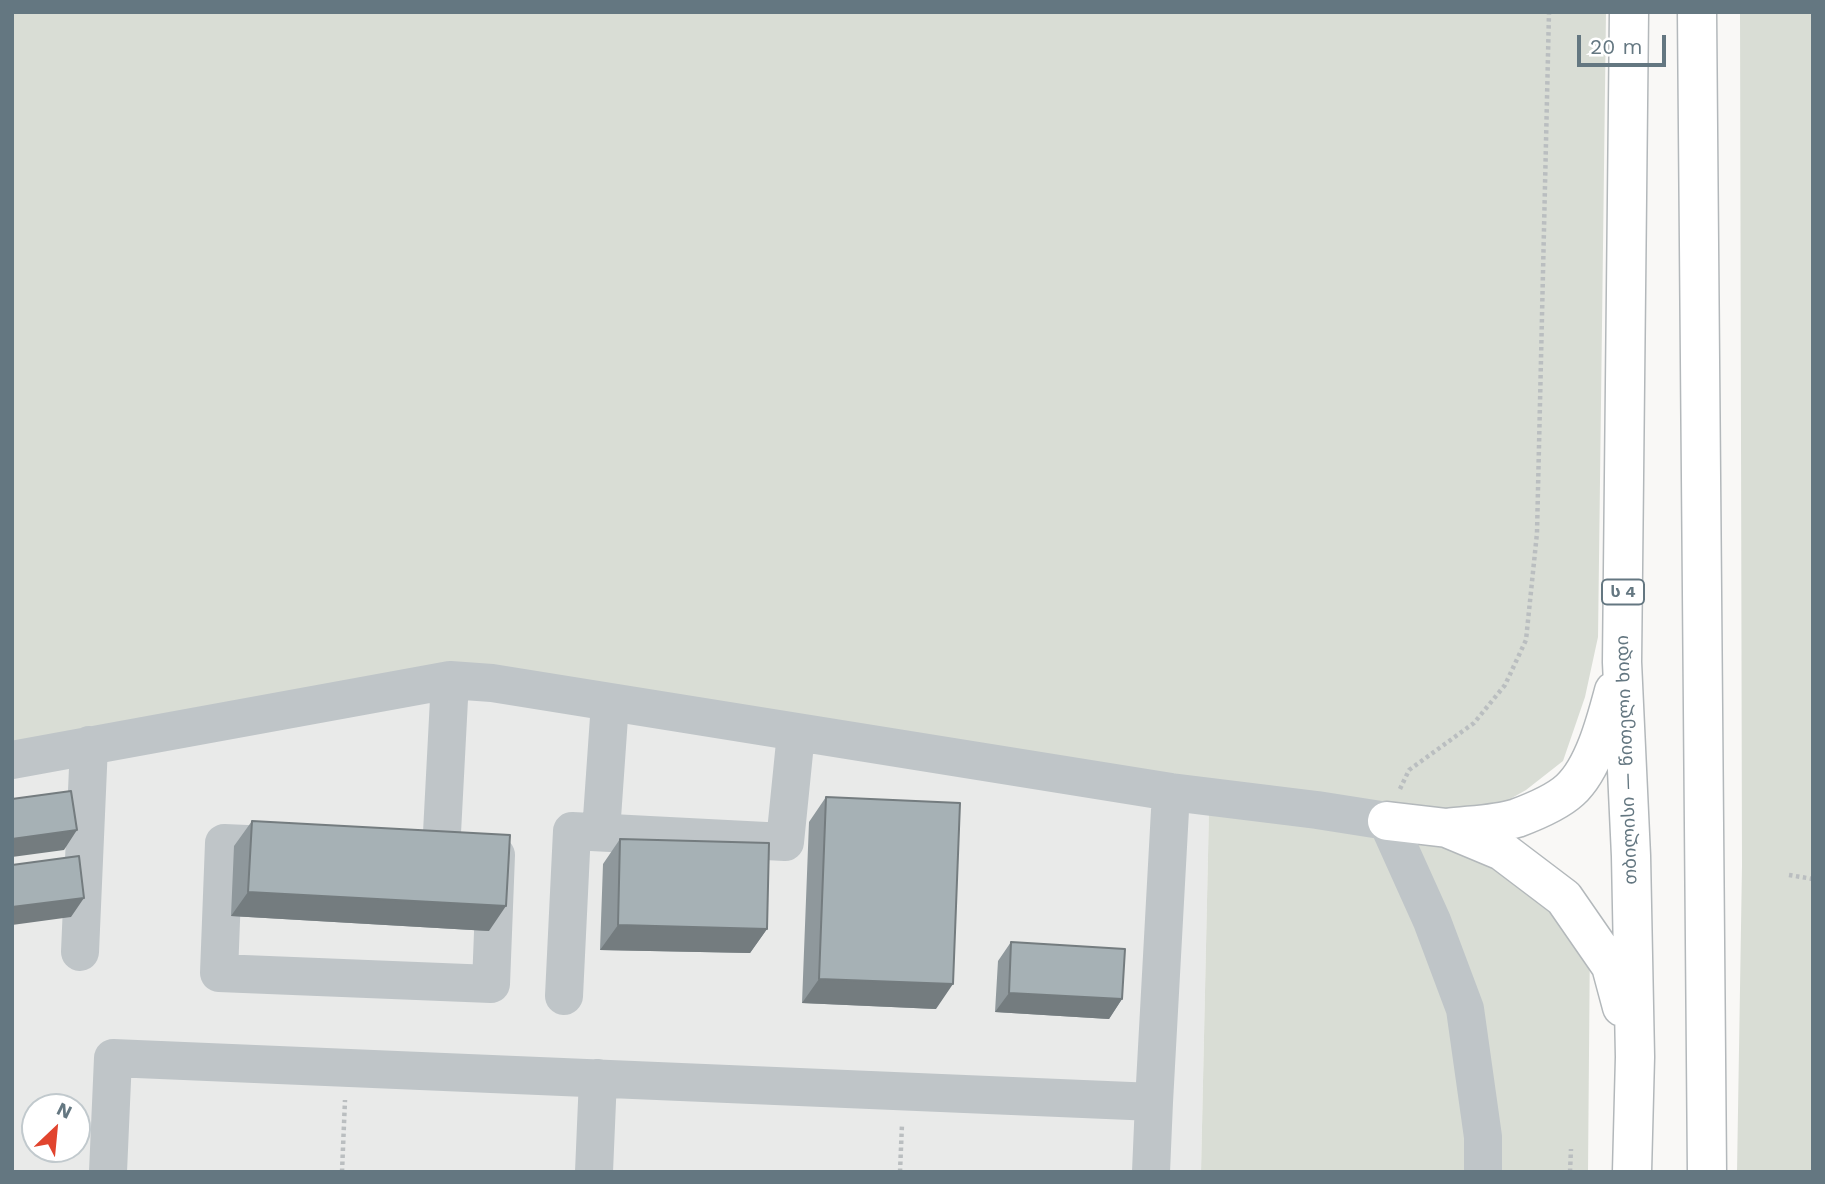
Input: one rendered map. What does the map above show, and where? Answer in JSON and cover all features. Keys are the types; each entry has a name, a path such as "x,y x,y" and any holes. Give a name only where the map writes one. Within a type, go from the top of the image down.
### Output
{"highway":[{"name":"თბილისი — წითელი ხიდი","path":"1629,12 1622,662 1632,856 1635,1057 1632,1172"},
{"path":"1697,12 1707,1172"},
{"path":"1387,821 1447,828 1516,818 1570,790 1587,767 1606,723 1622,662"},
{"path":"1447,828 1502,851 1564,898 1611,966 1635,1057"}],"street":[{"path":"12,760 450,680 492,683 1171,792 1387,821 1432,921 1465,1009 1483,1137 1483,1172"},
{"path":"441,852 450,680"},
{"path":"601,832 610,703"},
{"path":"564,996 572,831 785,842 796,733"},
{"path":"80,952 89,745"},
{"path":"1152,1172 1171,792"},
{"path":"224,843 441,852 496,855 491,984 219,972 224,843"},
{"path":"108,1172 113,1058 1154,1102"},
{"path":"594,1172 598,1078"}],"path":[{"path":"1387,821 1409,770 1474,723 1506,685 1526,640 1537,533 1549,12"},
{"path":"1789,875 1813,879"},
{"path":"342,1172 346,1067"},
{"path":"900,1172 904,1091"},
{"path":"1570,1172 1571,1149"}],"shaded area":[{"path":"12,12 1606,12 1598,637 1585,697 1563,761 1526,790 1464,825 446,671 12,747"},
{"path":"1740,12 1813,12 1813,1172 1737,1172 1742,866"},
{"path":"446,688 1209,810 1201,1172 12,1172 12,767"},
{"path":"1209,810 1447,828 1590,935 1588,1172 1201,1172"}],"building":[{"path":"71,791 77,830 12,839 12,799"},
{"path":"826,797 960,803 953,984 819,979"},
{"path":"252,821 510,835 506,906 248,892"},
{"path":"620,839 769,843 767,929 618,925"},
{"path":"79,856 84,898 12,907 12,865"},
{"path":"1011,942 1125,949 1122,999 1009,993"}]}
